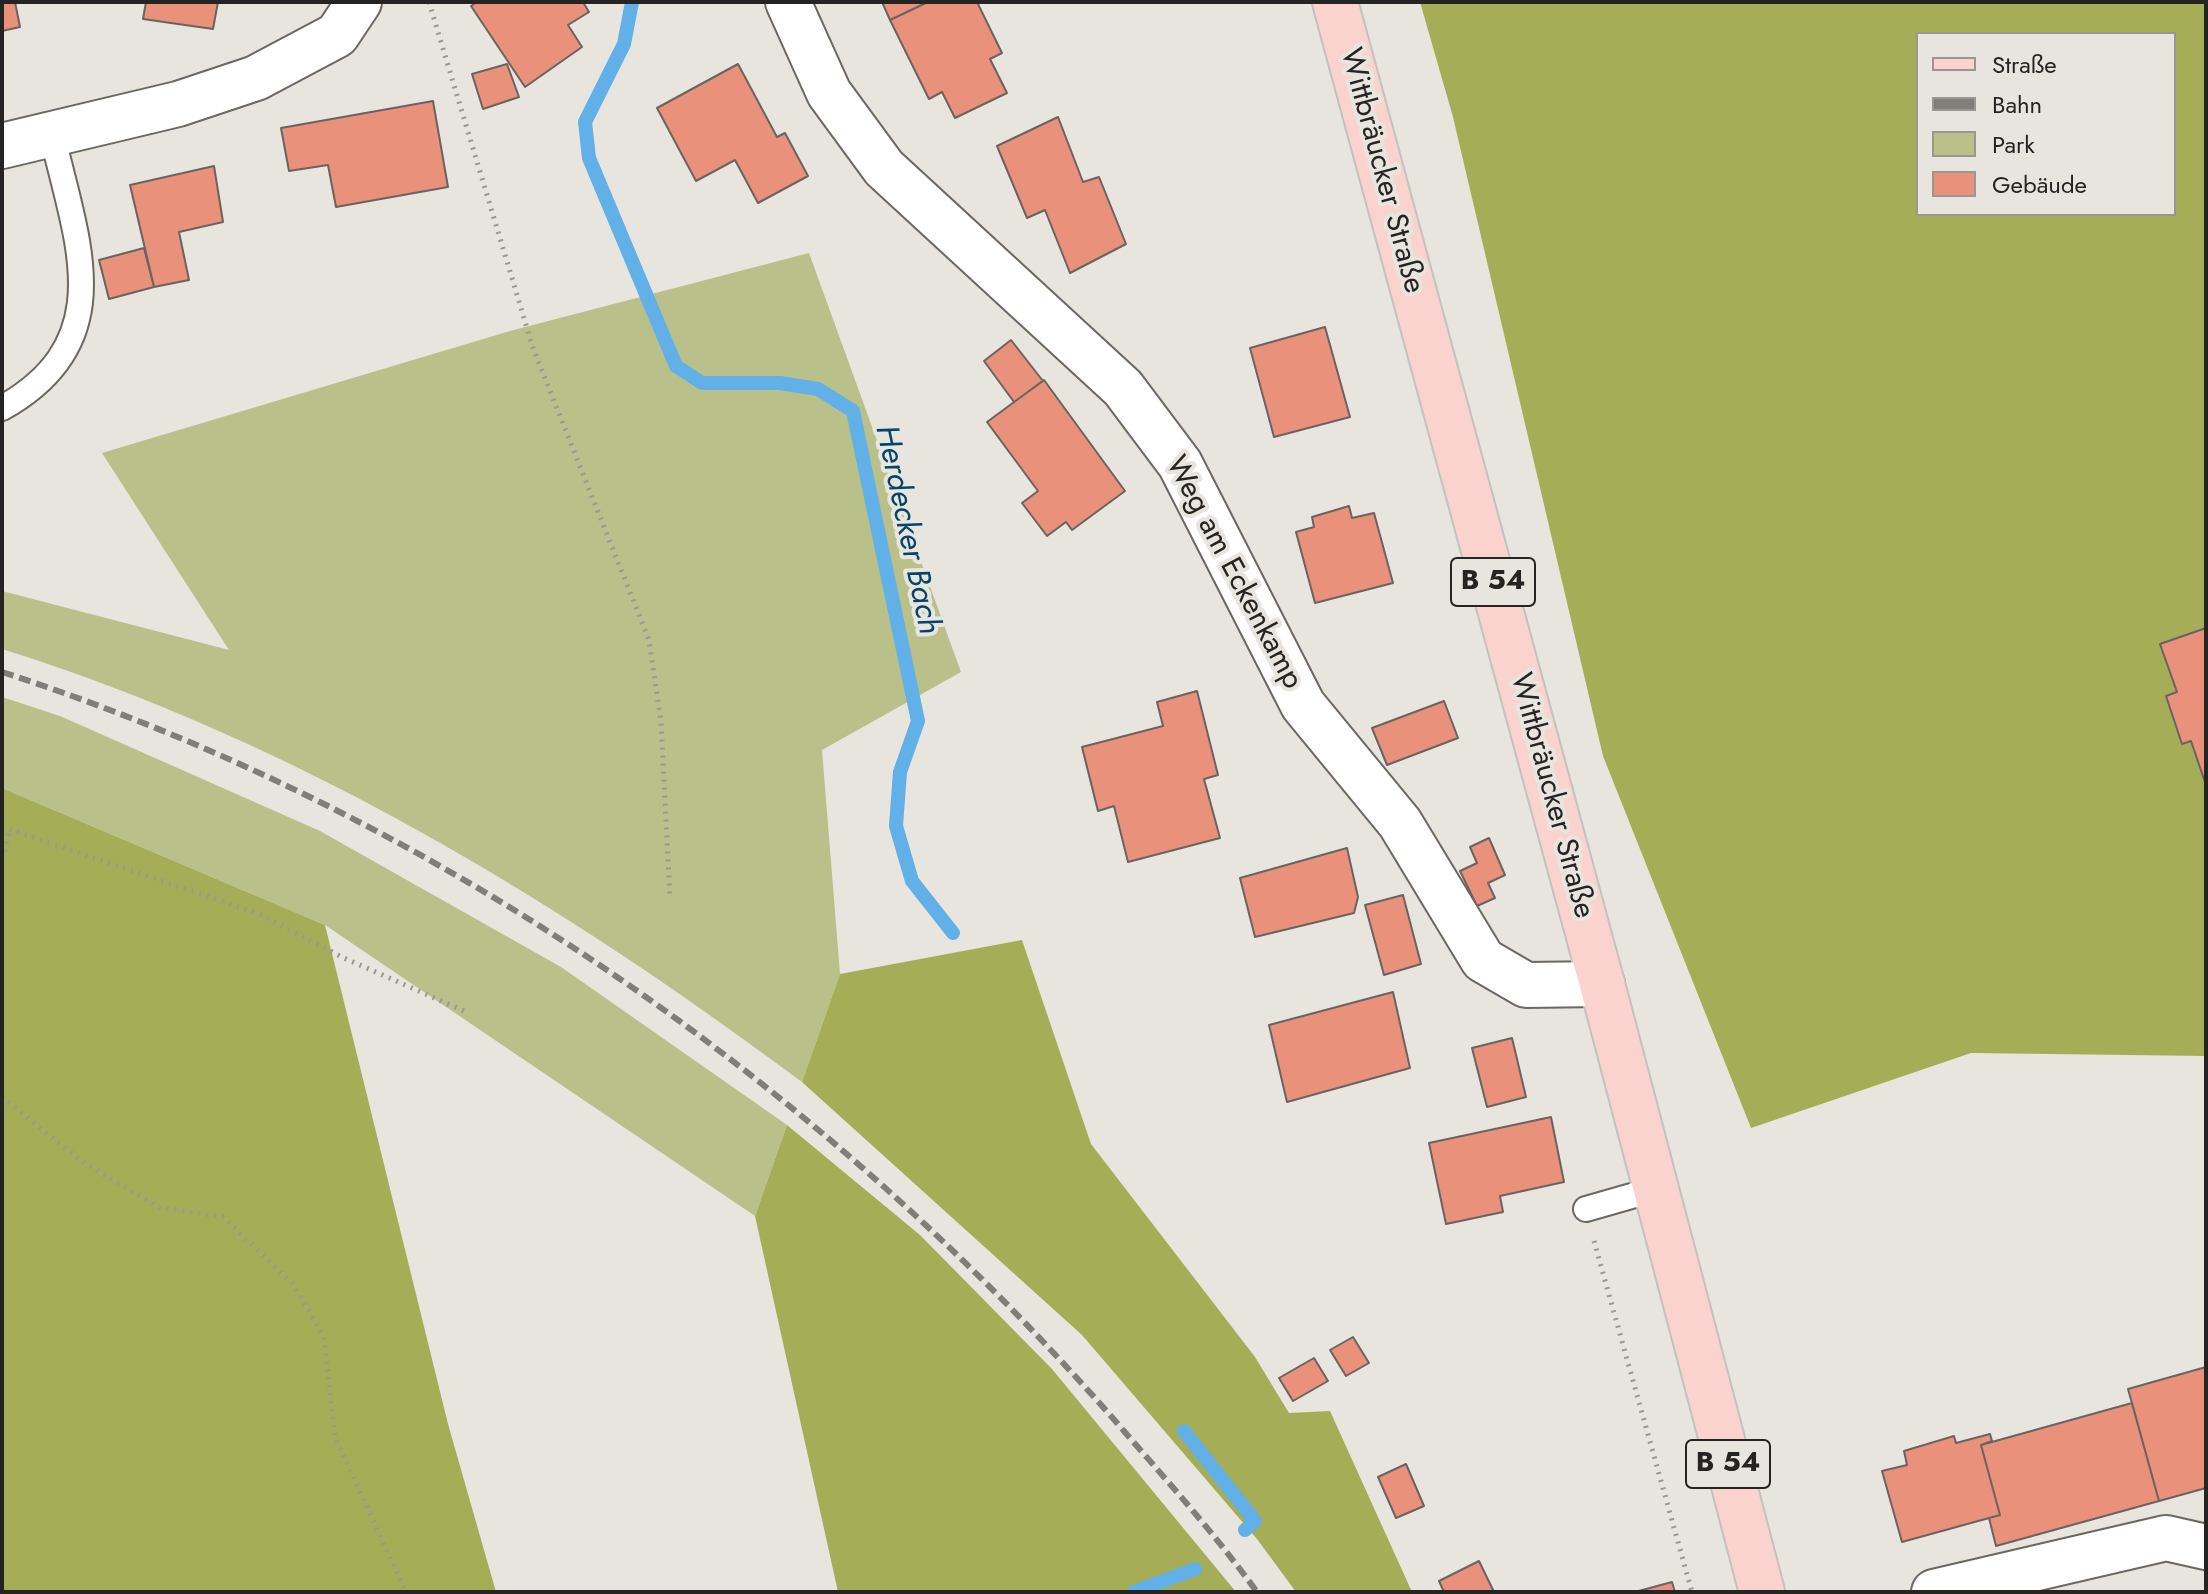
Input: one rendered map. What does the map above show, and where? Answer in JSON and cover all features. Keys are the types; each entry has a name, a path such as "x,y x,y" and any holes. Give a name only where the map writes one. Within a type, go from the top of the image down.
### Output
{"main road":[{"name":"Wittbräucker Straße","path":"1335,2 1602,984 1762,1592"}],"street":[{"path":"2,146 178,104 256,78 337,35 359,2"},
{"name":"Weg am Eckenkamp","path":"788,2 829,93 884,168 1123,388 1180,464 1303,705 1400,823 1483,960 1526,985 1602,984"},
{"path":"1934,1592 2166,1538 2206,1547"}],"lane":[{"path":"2,408 43,378 70,345 81,309 82,270 52,134"},
{"path":"1586,1209 1656,1189"}],"path":[{"path":"429,2 533,348 649,640 661,722 670,898"},
{"path":"2,827 257,913 344,958 464,1011"},
{"path":"2,859 10,830"},
{"path":"2,1097 80,1160 158,1207 223,1217 294,1285 324,1337 335,1437 406,1592"},
{"path":"1586,1209 1692,1592"}],"green space":[{"path":"1420,2 2206,2 2206,1056 1971,1053 1751,1128 1603,756 1453,117"},
{"path":"809,253 961,672 822,750 840,974 802,1082 615,950 519,889 420,832 320,778 216,730 110,687 2,649 2,591 229,650 102,453 510,331"},
{"path":"2,697 60,716 320,831 561,967 787,1125 755,1216 325,925 2,788"},
{"path":"2,788 325,925 448,1424 496,1592 2,1592"},
{"path":"1022,940 1091,1144 1255,1357 1289,1413 1330,1411 1412,1592 1296,1592 1257,1539 1082,1335 802,1082 840,974"},
{"path":"787,1125 920,1235 1052,1369 1236,1592 838,1592 755,1216"}],"building":[{"path":"2,2 15,2 20,27 2,31"},
{"path":"146,2 218,2 213,29 143,19"},
{"path":"477,2 583,2 589,12 568,25 582,47 525,87 471,6"},
{"path":"882,2 928,2 890,20"},
{"path":"928,2 977,2 1002,53 990,59 1007,93 955,118 942,92 929,99 890,20"},
{"path":"507,64 519,97 483,109 472,74"},
{"path":"738,64 777,137 785,133 808,176 758,203 735,160 696,181 657,108"},
{"path":"433,101 448,187 336,207 328,165 289,171 281,128"},
{"path":"1058,117 1083,182 1099,177 1126,244 1070,273 1045,210 1027,218 997,146"},
{"path":"214,166 223,222 179,232 189,280 154,287 130,185"},
{"path":"144,248 154,287 109,299 99,260"},
{"path":"1325,327 1350,417 1274,437 1250,348"},
{"path":"1011,340 1043,381 1014,402 984,361"},
{"path":"1044,380 1125,491 1072,530 1066,522 1047,536 1022,503 1038,491 987,422"},
{"path":"1349,506 1352,518 1374,513 1393,583 1315,603 1296,532 1314,527 1312,517"},
{"path":"2206,628 2206,785 2191,741 2182,744 2166,696 2177,692 2160,644"},
{"path":"1197,691 1218,775 1204,779 1220,838 1128,862 1114,806 1098,811 1082,747 1163,726 1157,702"},
{"path":"1444,701 1458,738 1387,765 1372,728"},
{"path":"1489,838 1505,875 1488,883 1495,898 1477,906 1460,871 1477,863 1470,847"},
{"path":"1347,848 1358,897 1354,913 1255,937 1240,878"},
{"path":"1403,895 1421,964 1384,975 1365,905"},
{"path":"1393,992 1410,1068 1287,1102 1269,1025"},
{"path":"1512,1038 1526,1097 1487,1107 1472,1048"},
{"path":"1551,1117 1564,1182 1500,1196 1503,1212 1446,1224 1429,1143"},
{"path":"1353,1337 1369,1363 1346,1376 1330,1350"},
{"path":"1314,1358 1328,1381 1293,1401 1279,1378"},
{"path":"2206,1367 2206,1488 2159,1501 2128,1389"},
{"path":"2132,1403 2159,1501 1996,1546 1989,1518 2000,1515 1981,1445"},
{"path":"1990,1434 1992,1441 1981,1445 2000,1515 1902,1542 1882,1471 1907,1465 1904,1451 1954,1436 1956,1443"},
{"path":"1406,1464 1424,1506 1396,1518 1378,1477"},
{"path":"1479,1561 1494,1592 1444,1592 1439,1581"},
{"path":"1672,1582 1675,1592 1635,1592"}],"waterway":[{"name":"Herdecker Bach","path":"632,2 624,44 585,122 589,158 676,366 702,383 780,383 818,389 853,411 918,721 900,772 896,826 912,881 953,933"},
{"name":"Herdecker Bach","path":"1184,1431 1255,1521 1245,1530"},
{"name":"Herdecker Bach","path":"1134,1592 1195,1569"}],"railway":[{"path":"2,672 165,732 323,804 476,887 622,980 762,1084 894,1196 1019,1317 1136,1445 1257,1592"}]}
